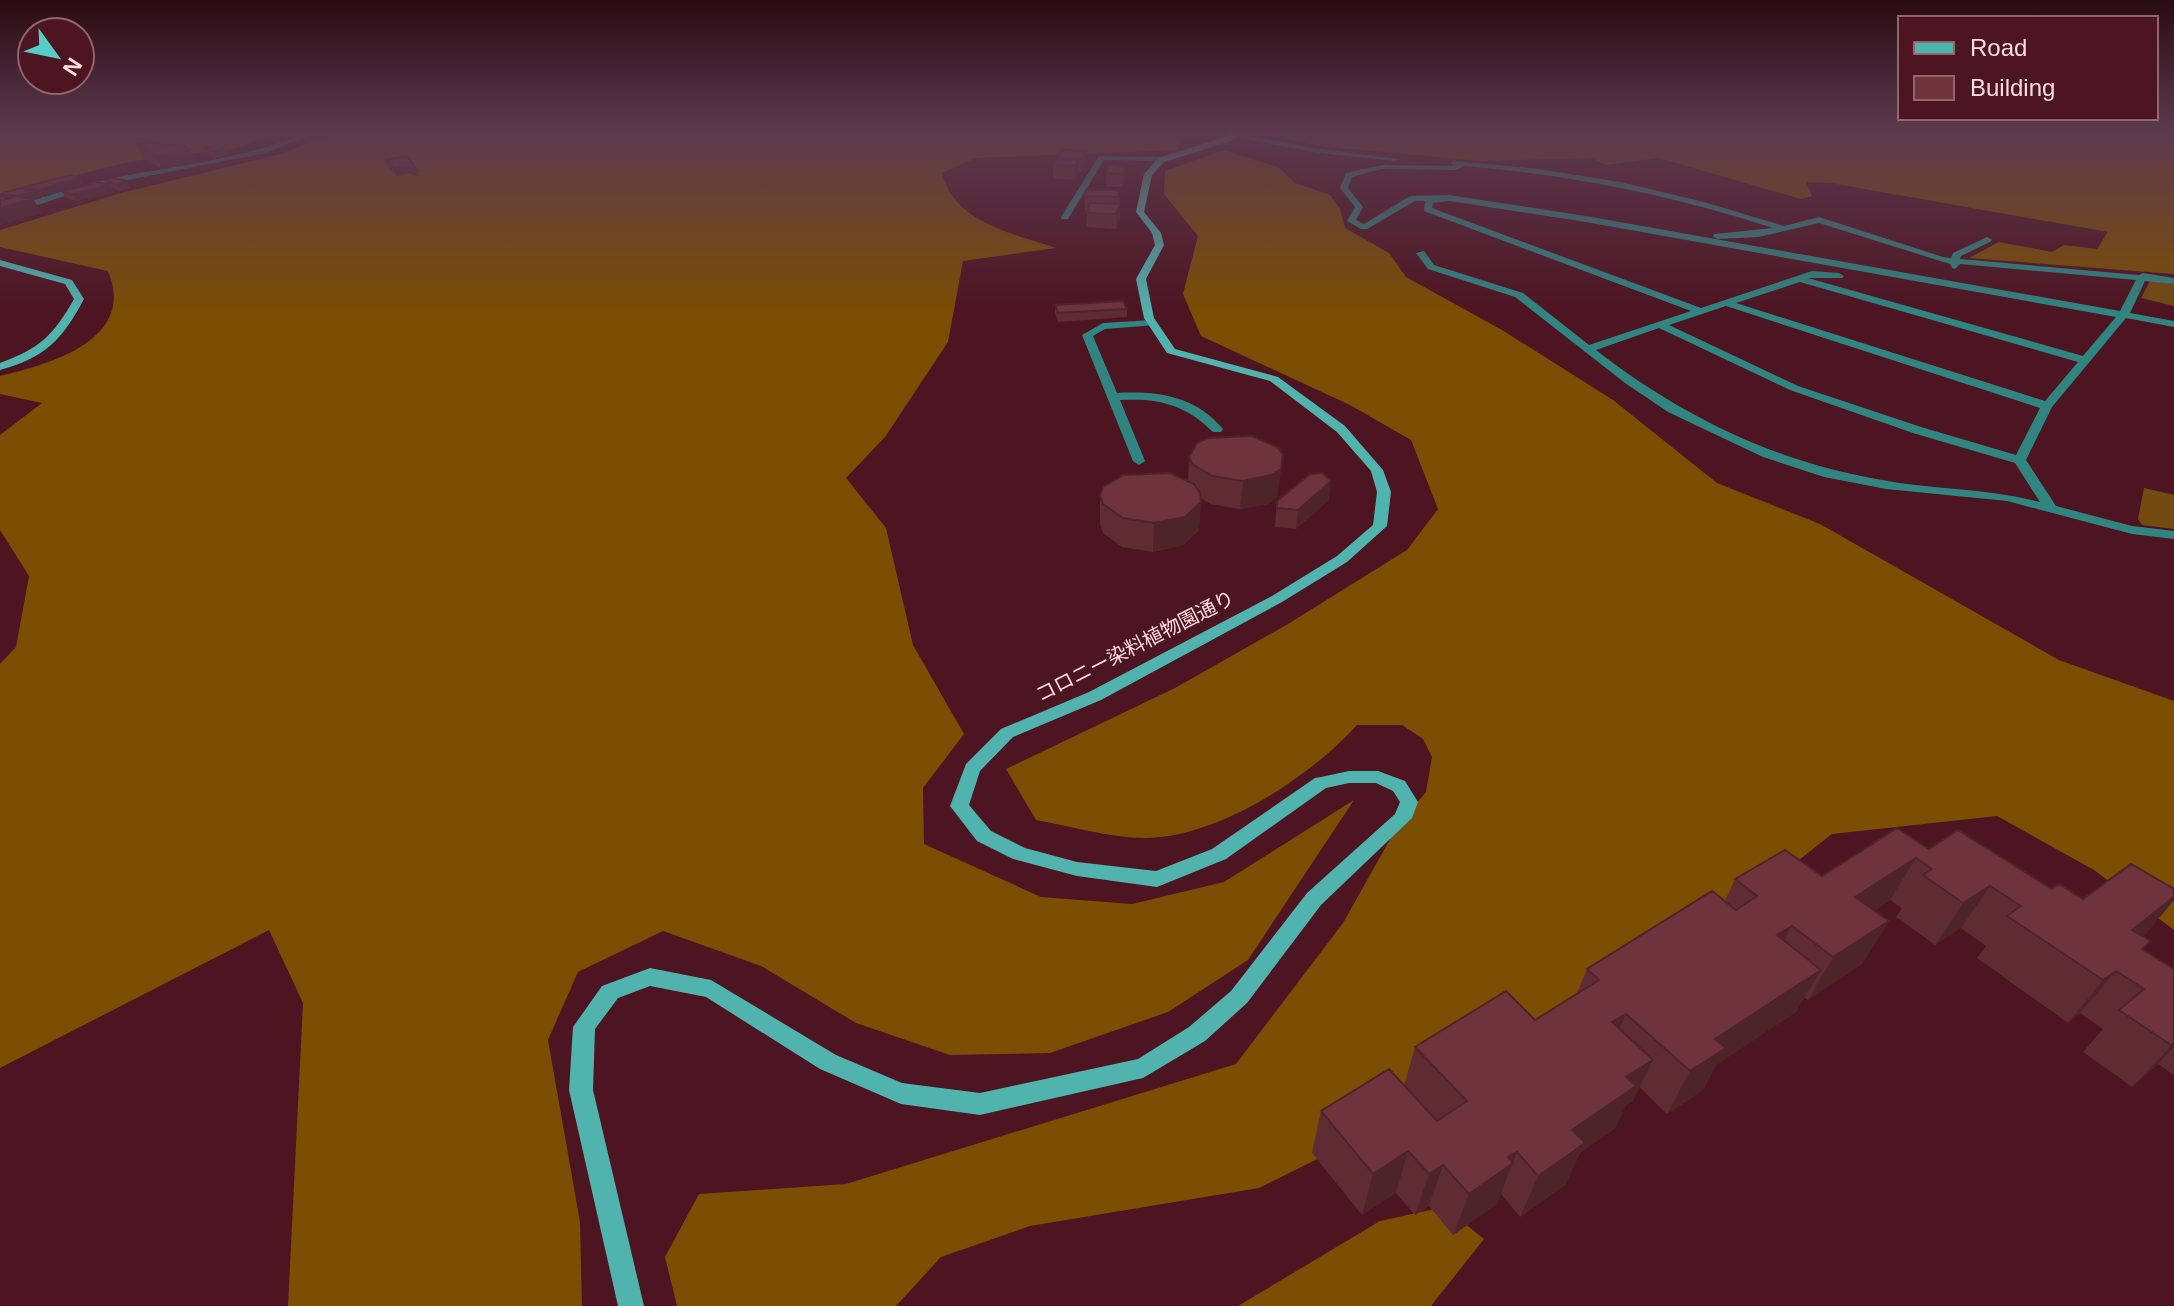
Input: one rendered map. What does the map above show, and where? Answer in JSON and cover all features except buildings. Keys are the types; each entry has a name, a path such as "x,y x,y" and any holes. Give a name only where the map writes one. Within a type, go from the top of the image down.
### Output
{"street":[{"path":"0,214 71,192"},
{"path":"1065,217 1081,192"},
{"name":"コロニー染料植物園通り","path":"631,1306 581,1090 584,1027 610,992 650,977 711,989 828,1062 901,1093 980,1104 1143,1068 1197,1034 1239,997 1314,899 1403,818 1409,802 1399,786 1389,781 1378,777 1349,777 1321,783 1219,854 1157,879 1077,869 1020,854 984,836 959,806 972,768 1007,733 1095,696 1277,599 1342,559 1380,526 1384,492 1377,470 1341,429 1274,379 1224,369 1171,351 1152,323 1141,279 1161,248 1161,237 1140,212 1144,192"},
{"path":"1347,192 1359,207 1351,221 1364,227 1413,198 1449,198 2174,324"},
{"path":"1660,192 1701,201 1782,228"},
{"path":"1449,198 1429,201 1427,209 1701,311"},
{"path":"1652,232 1738,236 1819,220 1942,260 2174,281"},
{"path":"1587,349 1812,274 1905,282 1919,279 1956,265 1956,255 1987,240"},
{"path":"1421,253 1431,267 1519,295 1587,349 1672,409 1767,454 1824,473 1886,485 2007,497 2132,530 2174,535"},
{"path":"0,263 69,282 79,299 57,337 44,351 0,367"},
{"path":"2020,460 2047,406 2124,314 2143,276"},
{"path":"1797,278 2085,360"},
{"path":"1726,303 2047,406"},
{"path":"1139,461 1087,335 1103,326 1152,323"},
{"path":"1660,325 1794,388 1917,430 2020,460 2050,507"},
{"path":"1113,397 1162,398 1198,408 1217,429"}],"shaded area":[{"path":"950,192 959,204 988,224 1056,248 963,261 948,342 885,437 846,478 886,528 913,645 964,734 923,788 924,844 1041,897 1132,904 1224,882 1354,800 1248,960 1168,1012 1050,1053 950,1055 856,1023 761,966 663,931 578,972 548,1040 580,1222 582,1306 288,1306 303,1003 269,930 0,1068 0,664 16,647 29,576 0,530 0,435 42,403 0,394 0,376 64,356 84,345 100,331 110,315 114,295 108,271 0,247 0,230 121,193"},
{"path":"1321,192 1330,195 1340,209 1345,228 1389,253 1406,277 1502,330 1613,400 1717,483 1820,524 2059,660 2174,701 2174,930 2094,870 1997,816 1832,834 1590,1024 1259,1188 1030,1226 941,1257 896,1306 677,1306 665,1257 699,1194 846,1184 1236,1064 1343,923 1397,827 1426,792 1432,757 1423,739 1402,725 1357,725 1314,765 1261,801 1202,828 1173,835 1145,838 1118,836 1036,820 1006,769 1175,688 1288,624 1407,550 1438,509 1411,440 1350,405 1201,336 1183,294 1198,236 1164,194"},
{"path":"1777,192 1810,192 1812,196 1801,199"},
{"path":"1882,192 2174,192 2174,274 1969,258 1999,242 2052,252 2064,245 2097,249 2108,232"},
{"path":"2150,281 2174,283 2174,306 2141,298"},
{"path":"2144,488 2174,495 2174,529 2142,525 2138,519"},
{"path":"1444,1207 1484,1239 1431,1306 1238,1306 1380,1221"}]}
